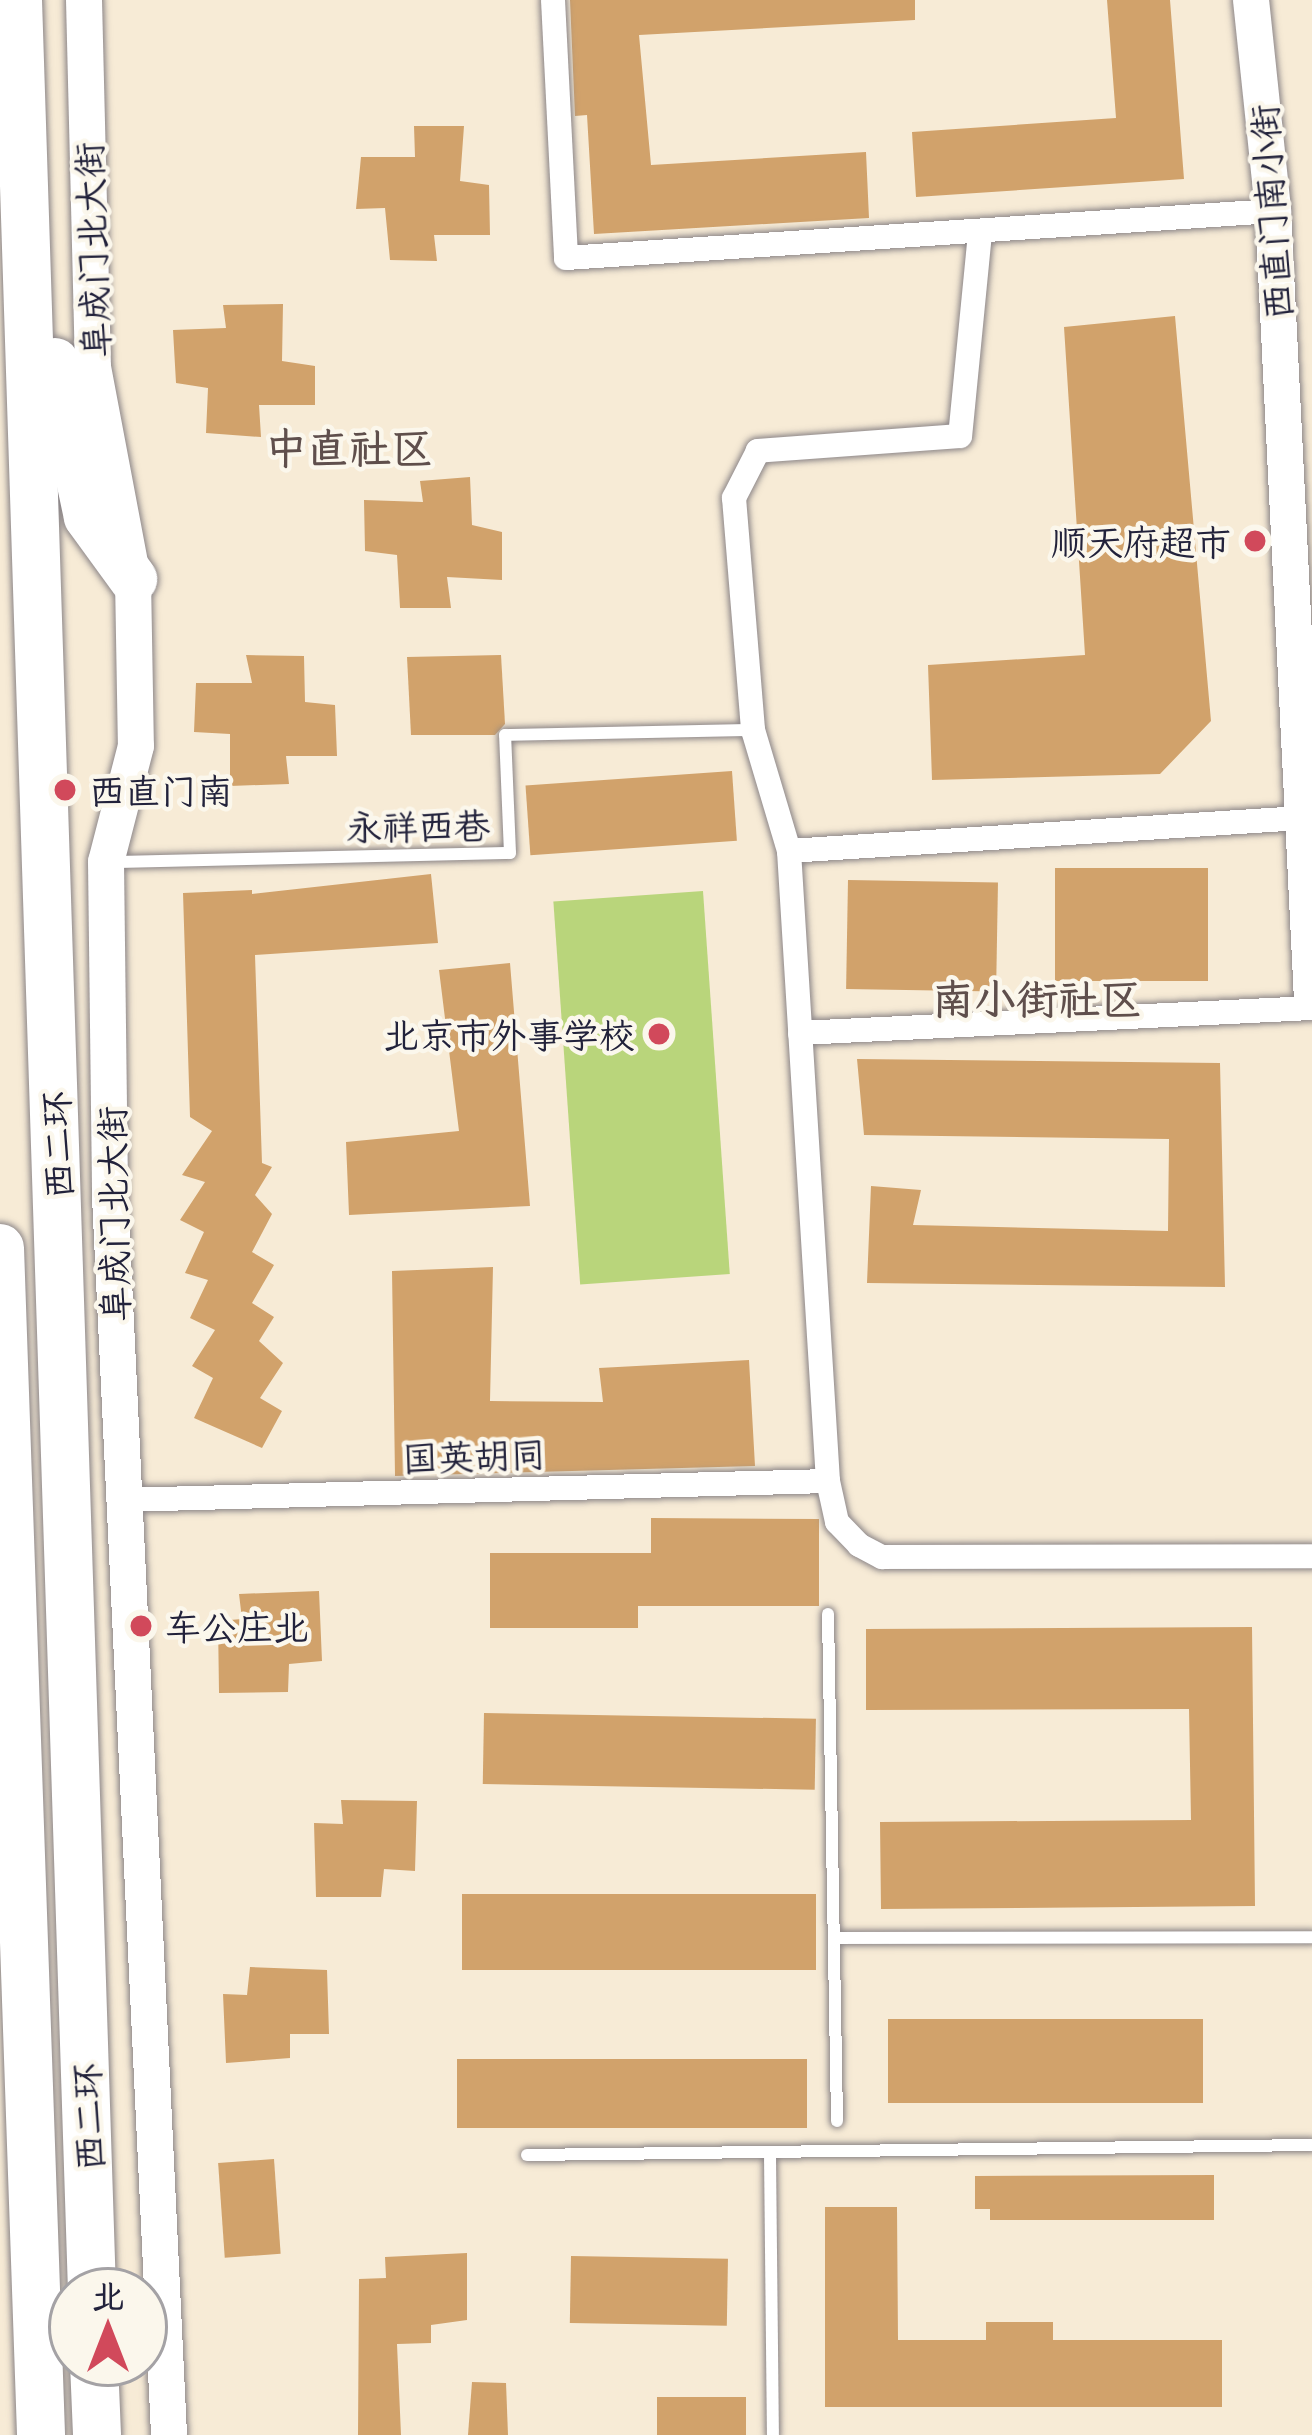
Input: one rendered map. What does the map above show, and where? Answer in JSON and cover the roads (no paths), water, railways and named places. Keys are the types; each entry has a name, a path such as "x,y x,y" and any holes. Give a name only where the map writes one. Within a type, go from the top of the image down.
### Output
{"highway":[{"name":"西二环","path":"18,0 91,2267"},
{"path":"24,258 50,334 88,517 133,579"},
{"name":"西二环","path":"0,1248 41,2435"},
{"path":"95,2387 97,2435"}],"street":[{"name":"阜成门北大街","path":"83,0 93,367 133,579 136,746 106,862 110,1197 169,2435"},
{"path":"553,0 566,259 1273,211"},
{"name":"西直门南小街","path":"1251,0 1301,550 1300,818 1312,1004"},
{"path":"980,232 961,436 758,451 734,497 753,730 789,851 828,1481 837,1522 859,1544 882,1557 1312,1556"},
{"path":"789,851 1300,818"},
{"path":"800,1033 1312,1004"},
{"name":"国英胡同","path":"122,1500 828,1481"}],"lane":[{"name":"永祥西巷","path":"106,862 510,853 505,735 753,730"},
{"path":"828,1614 837,2121"},
{"path":"834,1938 1312,1937"},
{"path":"527,2155 1312,2144"},
{"path":"770,2155 773,2435"}],"place":[{"name":"顺天府超市","path":"1255,541"},
{"name":"西直门南","path":"65,790"},
{"name":"北京市外事学校","path":"659,1034"},
{"name":"车公庄北","path":"141,1626"}],"district":[{"name":"中直社区","path":"349,446"},
{"name":"南小街社区","path":"1037,997"}]}
